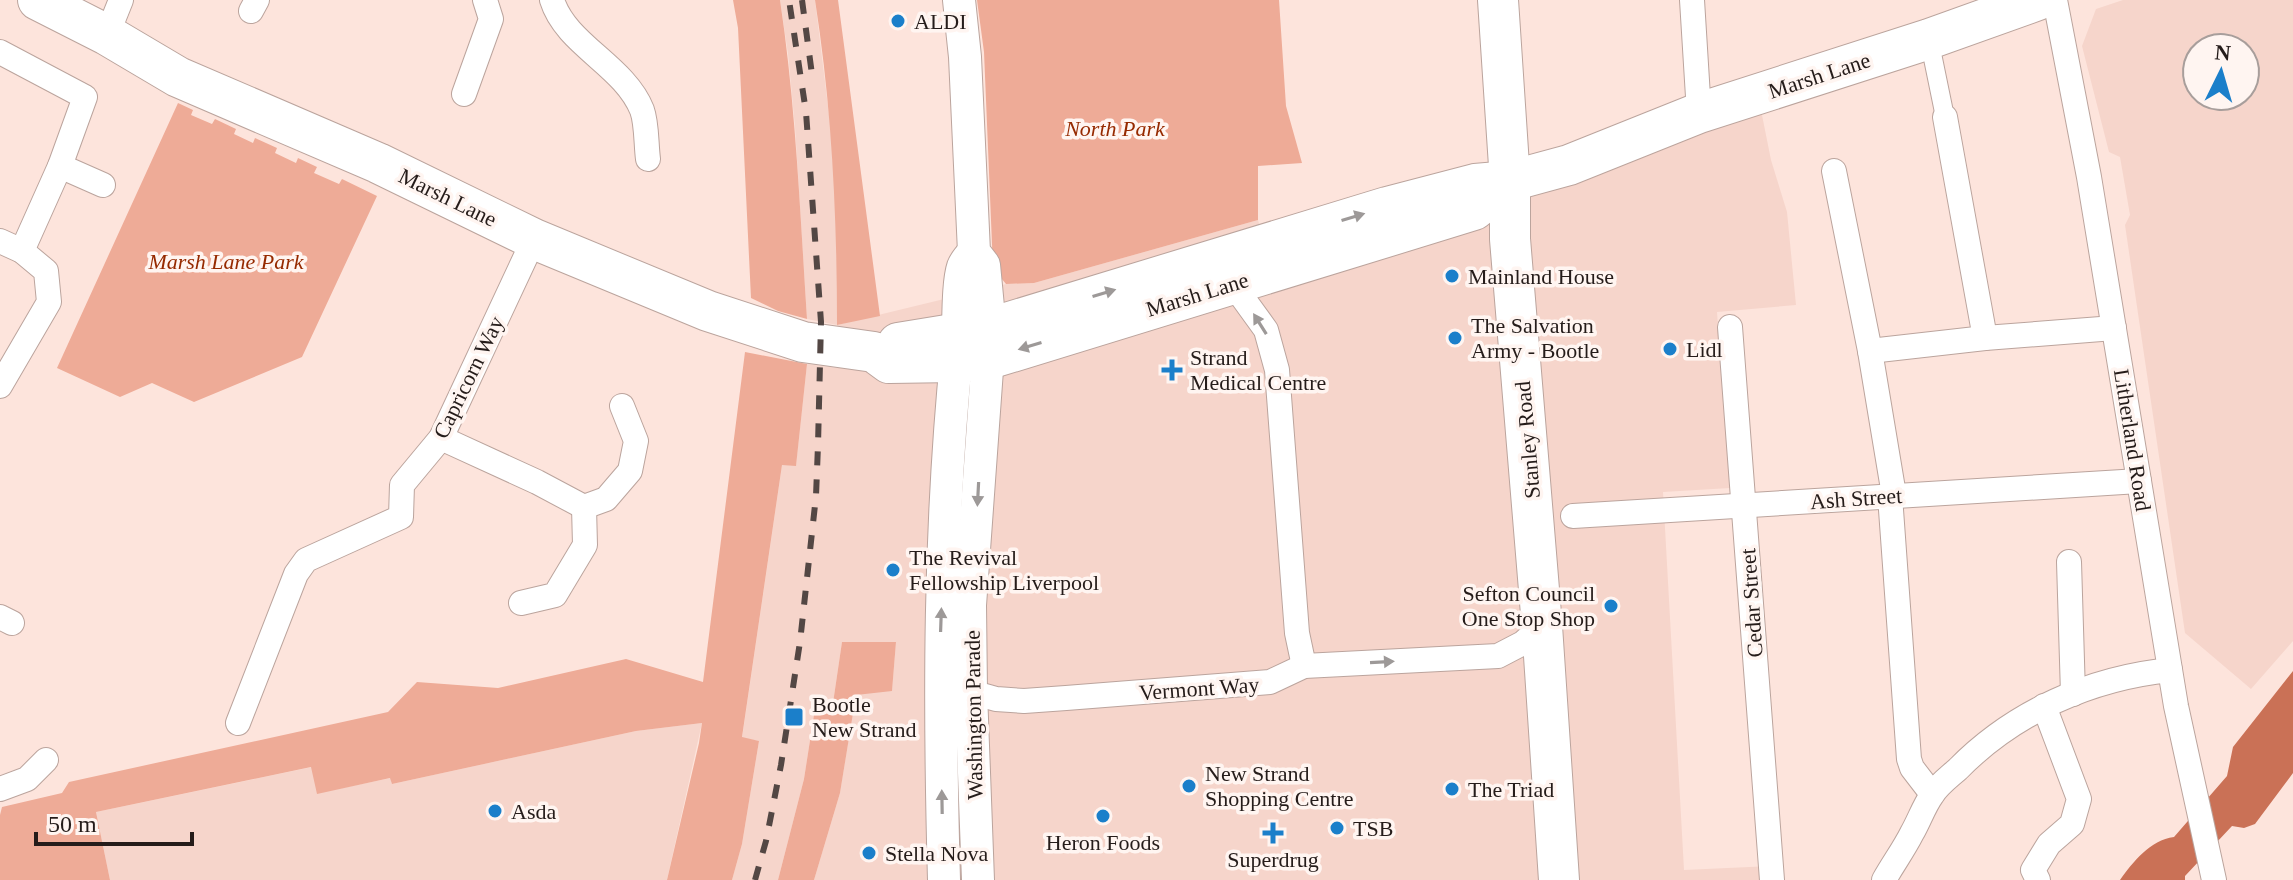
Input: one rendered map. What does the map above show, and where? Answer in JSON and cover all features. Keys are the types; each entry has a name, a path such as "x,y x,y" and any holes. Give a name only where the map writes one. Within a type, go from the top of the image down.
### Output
{"main road":[{"name":"Marsh Lane","path":"38,0 114,18 178,77 378,163 534,239 738,322 803,342 874,352 890,344 973,345 1232,283 1474,210 1510,181"},
{"name":"Stanley Road","path":"1498,0 1510,181 1510,239 1553,516 1542,626 1559,880"},
{"name":"Marsh Lane","path":"973,345 1387,207 1475,184 1510,181 1585,160 1699,113 1929,39 2038,0"}],"street":[{"path":"464,94 491,19 485,0"},
{"path":"552,0 568,28 629,87 643,112 648,159"},
{"name":"Washington Parade","path":"944,880 955,695 970,605 983,416 973,345 984,265 974,252 959,0"},
{"path":"1692,0 1699,113"},
{"name":"Litherland Road","path":"2055,0 2089,177 2170,670 2214,880"},
{"path":"1929,39 1985,338"},
{"path":"0,52 85,97 60,166 11,246 46,271 49,302 0,386"},
{"path":"60,166 103,185"},
{"path":"1834,171 1870,351 1892,496 1909,759 1912,768 1932,794"},
{"name":"Capricorn Way","path":"238,723 296,574 306,560 401,517 402,485 441,438 534,239"},
{"path":"1232,283 1266,330 1277,370 1297,633 1304,666"},
{"name":"Cedar Street","path":"1730,327 1772,880"},
{"path":"1870,351 2114,328"},
{"path":"441,438 584,507 606,499 630,471 636,441 622,406"},
{"name":"Ash Street","path":"1553,516 2139,481"},
{"path":"521,603 555,595 585,545 584,507"},
{"path":"2069,562 2073,694"},
{"name":"Vermont Way","path":"955,695 1024,701 1270,682 1304,666 1498,656 1523,643 1542,626"},
{"path":"1884,880 1932,794 1974,752 2012,724 2044,706 2098,684 2170,670"},
{"name":"Washington Parade","path":"955,695 978,880"},
{"path":"2038,880 2033,870 2049,844 2072,824 2079,799 2044,706"},
{"path":"0,789 27,779 46,760"}],"shaded area":[{"path":"780,0 815,0 831,131 837,230 837,325 807,319 795,127"},
{"path":"2123,0 2293,0 2293,641 2251,689 2185,633 2125,225 2130,215 2120,157 2109,152 2082,46 2096,9"},
{"path":"1758,95 1771,160 1787,212 1796,305 1717,312 1730,488 1663,492 1684,870 1771,866 1772,880 814,880 840,793 856,694 892,690 896,642 842,642 833,703 816,702 804,779 778,880 732,880 742,844 759,741 742,738 782,465 796,465 807,364 837,368 837,325 1006,284 1034,283 1258,220 1268,254"},
{"path":"2293,671 2293,773 2255,824 2244,828 2232,826 2185,876 2185,880 2120,880 2150,847 2174,837 2227,776 2233,747"},
{"path":"702,723 667,880 110,880 96,812 312,767 318,793 391,778 392,784 636,731"}],"green space":[{"path":"733,0 780,0 794,120 807,319 778,311 751,298 738,28"},
{"path":"815,0 838,0 880,316 837,325 832,162 826,81"},
{"name":"North Park","path":"977,0 1279,0 1286,106 1302,163 1258,166 1258,220 1034,283 1006,284 993,268 984,52"},
{"name":"Marsh Lane Park","path":"178,103 193,110 191,115 212,124 215,119 236,129 234,134 253,143 255,138 277,148 275,153 296,163 298,158 317,167 314,173 339,184 342,179 377,196 302,357 194,402 152,383 120,397 57,368"},
{"path":"745,352 807,364 796,466 782,465 742,737 759,741 742,844 732,880 667,880 702,723 636,731 392,784 390,778 317,794 311,767 96,812 110,880 0,880 2,807 62,793 69,782 388,712 417,682 498,688 626,659 703,682"},
{"path":"842,642 896,642 892,691 856,695 840,793 814,880 778,880 804,779 816,702 833,703"}],"railway":[{"path":"755,880 781,765 800,642 816,496 818,445 821,322 806,112 789,0"},
{"path":"802,0 813,82"}],"place":[{"name":"ALDI","path":"898,21"},
{"name":"Mainland House","path":"1452,276"},
{"name":"The Salvation Army - Bootle","path":"1455,338"},
{"name":"Lidl","path":"1670,349"},
{"name":"Strand Medical Centre","path":"1172,370"},
{"name":"The Revival Fellowship Liverpool","path":"893,570"},
{"name":"Sefton Council One Stop Shop","path":"1611,606"},
{"name":"Bootle New Strand","path":"794,717"},
{"name":"New Strand Shopping Centre","path":"1189,786"},
{"name":"The Triad","path":"1452,789"},
{"name":"Asda","path":"495,811"},
{"name":"Heron Foods","path":"1103,816"},
{"name":"TSB","path":"1337,828"},
{"name":"Superdrug","path":"1273,833"},
{"name":"Stella Nova","path":"869,853"}]}
